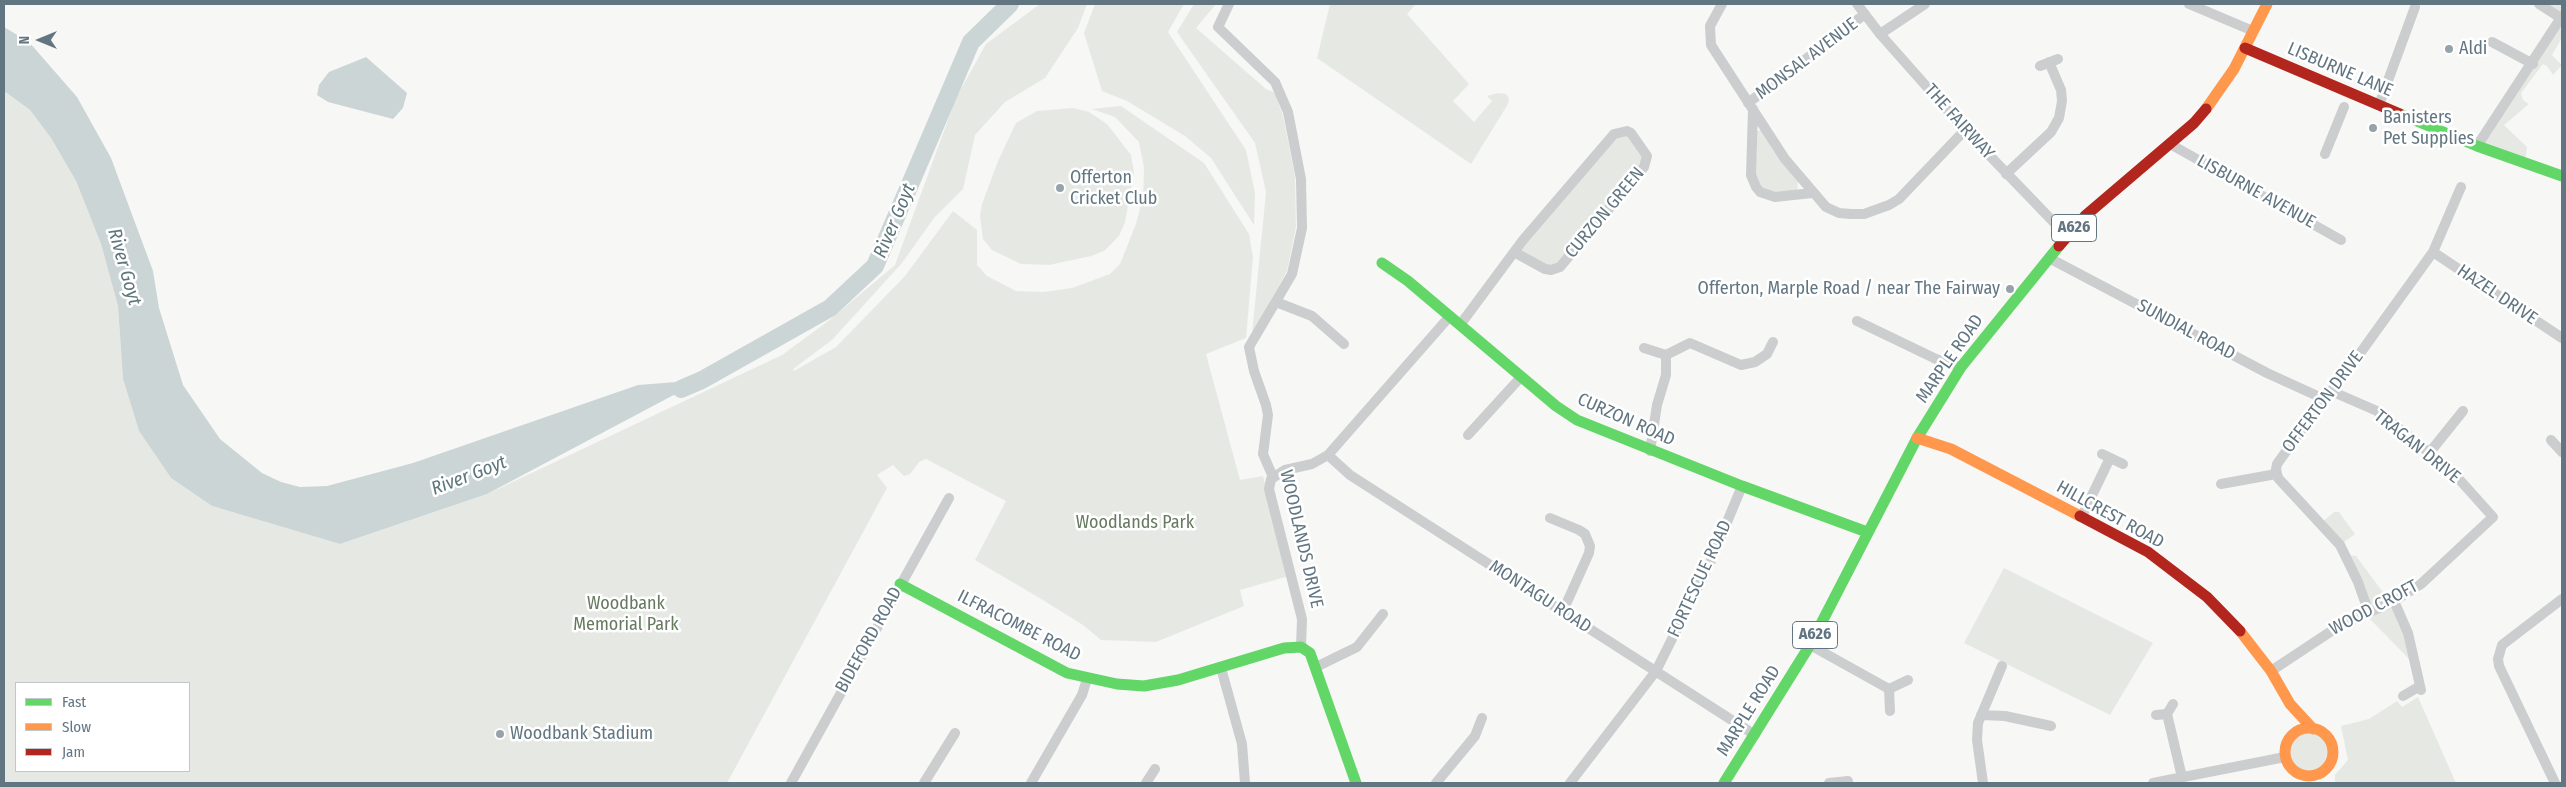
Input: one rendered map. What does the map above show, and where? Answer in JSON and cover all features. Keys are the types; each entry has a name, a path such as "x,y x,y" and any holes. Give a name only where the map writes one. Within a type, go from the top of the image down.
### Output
{"main road":[{"name":"MARPLE ROAD","path":"1724,783 1810,645 1917,438 1961,367 2067,236 2086,216 2194,123 2218,93 2245,48 2267,4"},
{"name":"LISBURNE LANE","path":"2245,48 2320,82 2477,146 2562,176"},
{"name":"CURZON ROAD","path":"1382,263 1408,281 1521,377 1576,420 1742,486 1867,532"},
{"name":"HILLCREST ROAD","path":"1924,427 1951,449"},
{"name":"HILLCREST ROAD","path":"1917,438 1951,449 2148,552 2207,597 2247,638 2271,671 2290,704 2313,728 2322,732 2331,744 2332,759 2324,771 2324,783"},
{"name":"ILFRACOMBE ROAD","path":"900,584 1067,673 1117,684 1144,686 1178,680 1284,648 1301,647"},
{"path":"1301,647 1310,653 1316,667 1356,783"},
{"name":"HILLCREST ROAD","path":"2285,757 2286,744 2294,734 2290,704"},
{"path":"2294,734 2300,730 2313,728"},
{"path":"2285,757 2292,770 2307,780 2324,771"}],"street":[{"name":"WOODLANDS DRIVE","path":"1229,4 1218,26 1275,82 1288,112 1301,179 1302,228 1292,274 1249,347 1254,371 1268,416 1263,454 1273,477 1269,490 1302,619 1301,647"},
{"path":"1722,4 1710,26 1711,45 1785,159 1812,193 1826,207 1839,213 1864,214 1899,199 1965,130"},
{"name":"THE FAIRWAY","path":"1857,4 1880,34 1965,130 2067,236"},
{"path":"1880,34 1925,4"},
{"path":"2189,4 2253,31"},
{"path":"2477,146 2533,64 2562,17 2540,4"},
{"path":"2379,105 2415,7"},
{"name":"MONSAL AVENUE","path":"1750,106 1865,14"},
{"path":"2492,42 2533,64"},
{"path":"2006,174 2051,132 2059,118 2062,101 2061,90 2049,62"},
{"path":"1750,106 1750,175 1756,187 1760,192 1775,197 1812,193"},
{"path":"2325,154 2344,107"},
{"name":"CURZON GREEN","path":"1460,325 1514,252 1614,134 1627,131 1631,133 1647,156 1644,167 1560,267 1551,270 1545,269 1514,252"},
{"name":"LISBURNE AVENUE","path":"2170,144 2341,240"},
{"name":"OFFERTON DRIVE","path":"2369,613 2358,582 2340,545 2276,474 2278,464 2433,252 2460,186"},
{"name":"HAZEL DRIVE","path":"2433,252 2562,338"},
{"name":"SUNDIAL ROAD","path":"2049,258 2267,373 2328,395"},
{"path":"1276,302 1312,316 1344,344"},
{"path":"1273,477 1286,470 1312,464 1328,455 1450,316"},
{"path":"1856,321 1936,359 1961,367"},
{"path":"1644,348 1666,355 1690,343 1741,365 1755,362 1766,354 1773,342"},
{"path":"1650,450 1656,405 1666,375 1666,355"},
{"path":"1468,435 1521,377"},
{"name":"TRAGAN DRIVE","path":"2328,395 2377,411 2430,452 2458,478 2493,517"},
{"path":"2430,452 2463,411"},
{"path":"2551,440 2562,452"},
{"name":"MONTAGU ROAD","path":"1328,455 1350,475 1755,735"},
{"path":"2082,516 2106,456 2123,464"},
{"path":"2220,484 2276,474"},
{"name":"FORTESCUE ROAD","path":"1570,783 1656,670 1710,563 1742,486"},
{"name":"BIDEFORD ROAD","path":"790,783 948,498"},
{"name":"WOOD CROFT","path":"2271,671 2316,640 2394,601 2421,584 2493,517"},
{"path":"1550,518 1585,534 1590,546 1589,553 1563,611"},
{"path":"2555,783 2499,666 2498,659 2502,645 2562,599"},
{"path":"2394,601 2408,633 2421,688 2403,696"},
{"path":"1316,667 1357,647 1383,614"},
{"path":"1810,645 1890,689"},
{"path":"1983,783 1977,740 1981,715 2002,666"},
{"path":"1221,668 1242,744 1245,783"},
{"path":"1031,783 1082,695 1088,678"},
{"path":"1890,689 1908,680"},
{"path":"1890,689 1890,711"},
{"path":"2173,704 2167,714 2182,777"},
{"path":"2156,715 2167,714"},
{"path":"1981,715 2005,716 2050,726"},
{"path":"1436,783 1475,736 1482,718"},
{"path":"924,783 955,733"},
{"path":"2153,783 2182,777 2197,779 2285,757"},
{"path":"1146,783 1155,769"},
{"path":"1829,783 1848,780"}],"green space":[{"name":"Woodbank Memorial Park","path":"1040,4 1087,4 1078,28 1045,78 1005,102 975,135 963,189 934,218 902,263 832,340 793,369 794,371 836,347 905,276 953,211 977,230 977,265 987,276 1016,291 1044,292 1072,288 1110,274 1120,264 1136,224 1143,197 1144,168 1139,142 1115,117 1092,109 1121,106 1204,163 1249,234 1253,257 1246,338 1206,354 1240,480 1263,476 1289,576 1240,590 1244,606 1156,642 1101,640 1083,625 975,560 1006,501 926,459 919,462 910,474 904,476 893,465 877,475 887,488 727,783 4,783 4,91 30,110 51,138 76,181 101,244 118,306 123,379 139,431 171,478 212,506 340,544 487,494 782,355 827,322 895,265 956,98 986,44"},
{"path":"1095,4 1184,4 1168,32 1246,150 1255,193 1254,225 1211,158 1185,136 1127,101 1102,91 1084,33"},
{"path":"1194,4 1216,4 1196,28 1266,89 1275,93 1283,116 1295,176 1296,227 1287,271 1252,334 1266,192 1255,143 1177,32"},
{"path":"1330,4 1416,4 1407,14 1469,84 1453,101 1474,122 1492,101 1487,96 1498,93 1506,94 1509,98 1508,104 1471,164 1317,58"},
{"path":"2539,4 2562,4 2562,38 2552,55 2562,65 2553,75 2547,66 2543,64 2521,93 2523,100 2529,104 2504,125 2527,147 2525,162 2477,146 2561,18"},
{"path":"1073,108 1089,112 1107,124 1131,155 1134,172 1125,222 1119,236 1104,251 1091,256 1049,265 1021,264 992,250 983,239 980,216 982,204 998,161 1016,123 1037,111"},
{"path":"1762,130 1798,182 1797,192 1778,195 1763,189 1755,178 1754,131"},
{"path":"1627,131 1647,161 1551,270 1514,252 1614,134"},
{"path":"2334,512 2339,512 2355,534 2340,545 2320,524"},
{"path":"2346,555 2356,556 2389,603 2394,601 2415,665 2365,614"},
{"path":"2004,568 2153,643 2110,715 1964,643"},
{"path":"2418,697 2456,783 2335,783 2335,775 2348,760 2341,726 2369,719 2397,701 2402,707"},
{"path":"2309,728 2318,730 2326,735 2331,743 2333,752 2331,761 2326,769 2318,774 2309,776 2300,774 2292,769 2287,761 2285,752 2287,743 2292,735 2300,730"}],"water":[{"path":"4,27 29,42 77,97 111,158 153,271 159,308 183,385 220,439 262,473 281,482 300,487 327,486 413,463 638,385 702,380 487,494 340,544 212,506 171,478 139,431 123,379 118,306 101,244 76,181 51,138 30,110 4,91"},
{"path":"366,57 407,93 403,108 393,119 328,102 317,95 319,85 329,72"}],"waterway":[{"name":"River Goyt","path":"681,389 702,380 830,308 875,266 971,42 1010,4"}],"traffic: fast":[{"path":"2400,114 2477,146 2562,176"},
{"path":"1724,783 1810,645 1917,438 1961,367 2059,246"},
{"path":"1382,263 1408,281 1556,406 1577,420 1742,486 1867,532"},
{"path":"900,584 1067,673 1117,684 1144,686 1178,680 1284,648 1301,647 1310,653 1356,783"}],"traffic: slow":[{"path":"2206,109 2234,69 2267,4"},
{"path":"1917,438 1951,449 2080,516"},
{"path":"2240,631 2271,671 2290,704 2313,729"},
{"path":"2309,728 2318,730 2326,735 2331,743 2333,752 2331,761 2326,769 2318,774 2309,776 2300,774 2292,769 2287,761 2285,752 2287,743 2292,735 2300,730 2309,728"}],"traffic: jam":[{"path":"2245,48 2400,114"},
{"path":"2059,246 2085,216 2194,123 2206,109"},
{"path":"2080,516 2148,552 2207,597 2240,631"}],"place":[{"name":"Aldi","path":"2449,49"},
{"name":"Banisters Pet Supplies","path":"2373,128"},
{"name":"Offerton Cricket Club","path":"1060,188"},
{"name":"Offerton, Marple Road / near The Fairway","path":"2010,289"},
{"name":"Woodbank Stadium","path":"500,734"}],"park label":[{"name":"Woodlands Park","path":"1135,523"}]}
